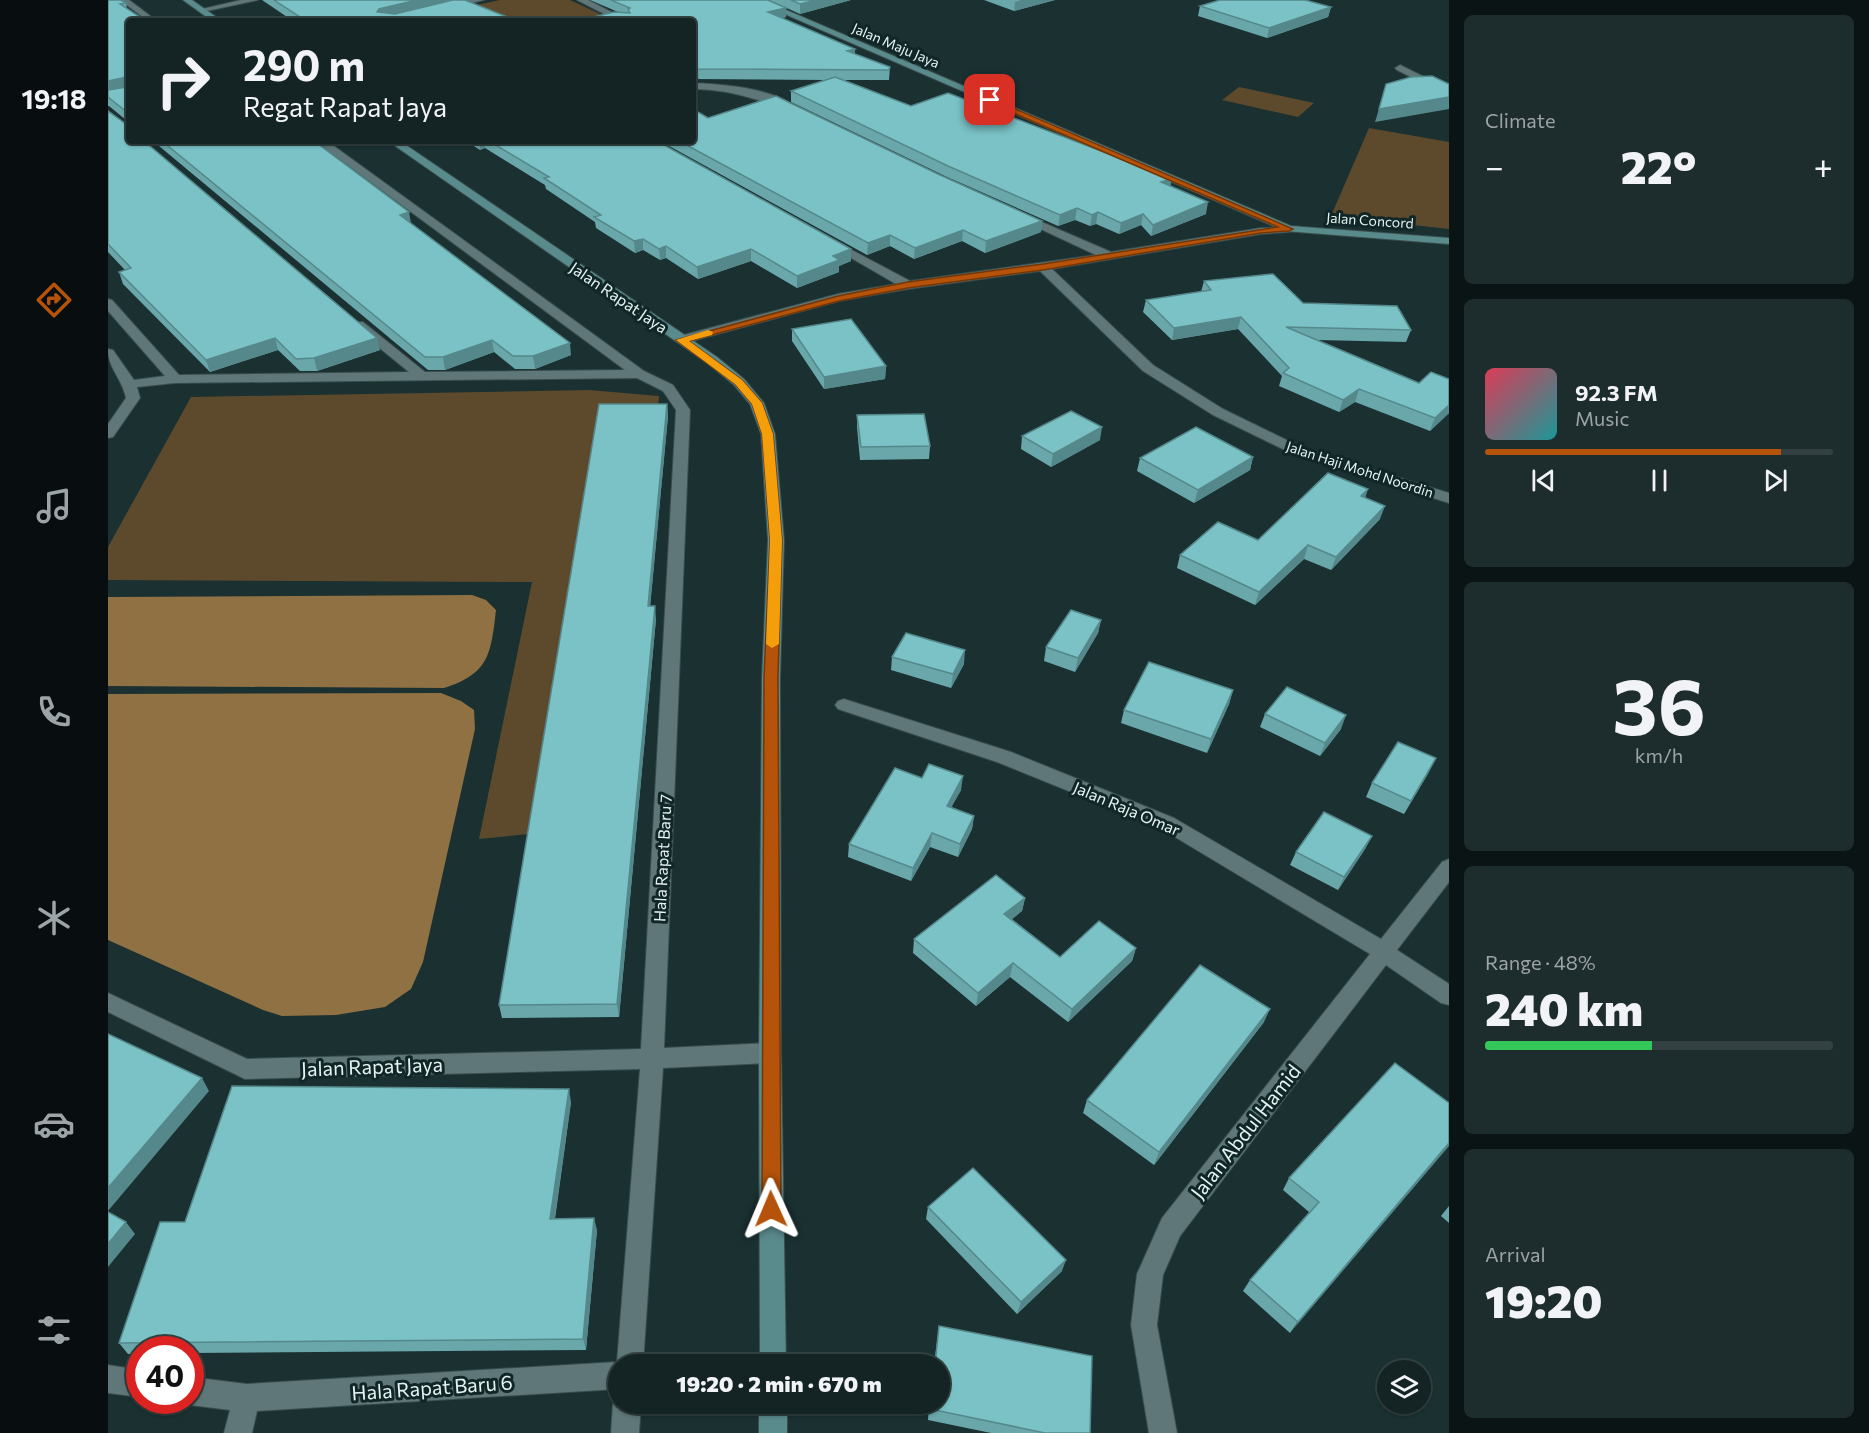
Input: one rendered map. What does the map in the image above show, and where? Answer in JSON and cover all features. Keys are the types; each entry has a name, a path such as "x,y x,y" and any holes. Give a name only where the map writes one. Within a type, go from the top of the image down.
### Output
{"street":[{"path":"124,0 149,18"},
{"path":"187,0 214,18"},
{"path":"202,10 254,0"},
{"path":"437,9 480,0"},
{"path":"581,0 619,18"},
{"name":"Jalan Maju Jaya","path":"756,0 1289,229"},
{"path":"1400,68 1449,93"},
{"path":"696,86 732,88 756,93 798,111"},
{"path":"324,144 639,374"},
{"name":"Jalan Rapat Jaya","path":"397,144 739,382 757,403 768,434 776,540 771,678 772,1354"},
{"path":"1015,214 1109,256"},
{"path":"681,340 838,298 908,285 1043,267 1261,231 1289,229"},
{"name":"Jalan Concord","path":"1289,229 1449,241"},
{"path":"825,239 908,285"},
{"name":"Jalan Haji Mohd Noordin","path":"1043,267 1148,368 1218,412 1300,452 1449,498"},
{"path":"108,303 175,379"},
{"path":"348,315 420,375"},
{"path":"108,353 130,384 133,398 108,434"},
{"path":"130,384 175,379 639,374"},
{"name":"Hala Rapat Baru 7","path":"631,1354 652,1059 683,410 668,388 639,374"},
{"name":"Jalan Raja Omar","path":"844,705 1004,757 1167,823 1384,952 1449,996"},
{"name":"Jalan Abdul Hamid","path":"1163,1433 1144,1325 1150,1274 1171,1227 1449,867"},
{"name":"Jalan Rapat Jaya","path":"108,1002 245,1069 652,1059 770,1053"},
{"name":"Hala Rapat Baru 6","path":"204,1392 247,1398 608,1376"},
{"path":"108,1379 126,1382"},
{"path":"238,1433 247,1398"},
{"path":"625,1433 626,1414"},
{"path":"773,1414 773,1433"}],"shaded area":[{"path":"500,0 570,0 609,18 445,18 444,12"},
{"path":"1239,87 1314,103 1298,117 1222,100"},
{"path":"1369,128 1449,142 1449,229 1331,216"},
{"path":"589,390 659,396 620,825 479,839 532,582 108,580 108,547 191,397"},
{"path":"472,595 486,600 496,610 489,650 479,669 459,682 444,688 108,686 108,597"},
{"path":"441,693 461,701 474,710 475,729 423,962 411,989 385,1007 336,1015 282,1016 263,1010 108,940 108,694"}],"building":[{"path":"108,0 121,0 126,3 120,4 141,18 126,18 126,77 108,81"},
{"path":"274,0 417,0 379,9 377,12 395,14 453,0 465,0 510,18 301,18"},
{"path":"611,0 768,0 786,8 768,12 855,49 847,51 890,67 889,70 696,69 696,18 589,18 614,12 630,13 628,9 630,8"},
{"path":"791,0 816,0 800,4"},
{"path":"1220,0 1305,0 1331,7 1269,28 1200,6"},
{"path":"1432,76 1449,84 1449,97 1379,109 1386,84 1411,77"},
{"path":"835,77 911,106 948,93 1172,178 1161,182 1208,202 1153,225 1143,214 1121,223 1098,212 1092,215 1077,208 1060,215 948,166 791,91"},
{"path":"126,87 126,111 108,97 108,90"},
{"path":"776,96 1042,221 986,241 963,230 915,248 890,235 868,243 685,144 696,144 696,111 708,118"},
{"path":"108,111 126,124 126,144 148,144 377,338 314,358 296,359 275,338 206,360 119,272 131,268 108,244"},
{"path":"166,144 318,144 409,212 400,215 570,343 533,356 513,356 492,340 443,357 425,357"},
{"path":"494,144 662,144 851,249 833,256 839,260 797,276 751,249 697,267 666,246 659,249 643,239 634,241 594,217 601,215 544,178 549,177"},
{"path":"1273,274 1303,303 1397,306 1411,330 1286,327 1419,383 1431,372 1449,379 1449,405 1435,418 1359,389 1343,400 1283,373 1289,368 1241,317 1174,328 1146,300 1211,290 1204,281"},
{"path":"851,319 886,366 824,377 792,329"},
{"path":"599,404 667,404 648,606 655,606 617,1004 499,1005"},
{"path":"1071,411 1102,427 1053,454 1022,436"},
{"path":"924,414 930,446 861,447 857,415"},
{"path":"1196,427 1253,457 1198,490 1140,458"},
{"path":"1328,473 1368,489 1361,496 1385,506 1336,557 1308,545 1259,592 1180,555 1218,522 1258,540"},
{"path":"1071,610 1101,620 1078,658 1046,647"},
{"path":"906,633 965,650 953,674 892,657"},
{"path":"1149,662 1233,690 1211,739 1124,710"},
{"path":"1287,687 1346,715 1325,743 1265,714"},
{"path":"1398,742 1436,758 1411,801 1372,783"},
{"path":"929,764 963,776 947,806 974,816 960,844 932,833 913,868 849,844 895,768 922,778"},
{"path":"1324,812 1372,836 1344,877 1296,852"},
{"path":"996,875 1025,898 1004,914 1060,957 1099,921 1136,948 1072,1009 1013,963 978,993 914,939"},
{"path":"1200,965 1270,1009 1159,1152 1087,1100"},
{"path":"108,1034 202,1078 108,1188"},
{"path":"1395,1063 1449,1103 1449,1143 1298,1322 1250,1280 1319,1202 1289,1178"},
{"path":"232,1086 569,1089 550,1219 594,1218 583,1339 204,1342 204,1336 126,1336 126,1343 119,1343 160,1222 185,1222"},
{"path":"973,1168 1066,1260 1021,1302 928,1207"},
{"path":"108,1212 126,1222 108,1244"},
{"path":"939,1326 1092,1356 1090,1433 1045,1433 950,1413 950,1354 936,1354"}],"slow traffic":[{"path":"708,332 681,340 712,360 739,382 757,403 768,434 776,540 772,644"}],"route":[{"path":"771,1209 771,678 776,540 768,434 757,403 739,382 712,360 681,340 838,298 908,285 1043,267 1261,231 1289,229 990,100"}]}
